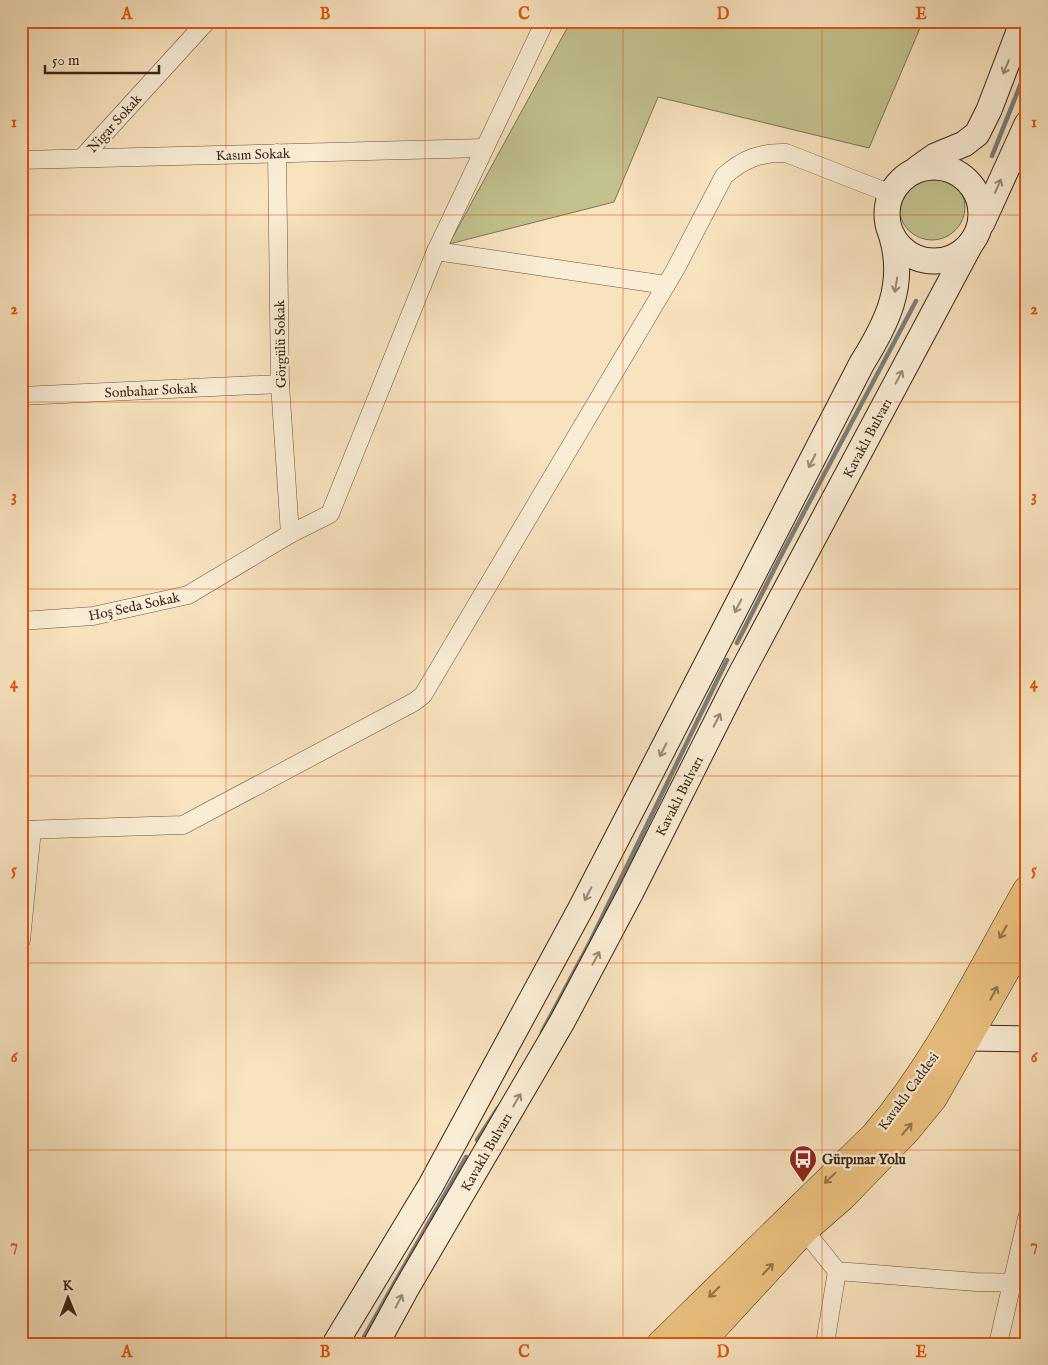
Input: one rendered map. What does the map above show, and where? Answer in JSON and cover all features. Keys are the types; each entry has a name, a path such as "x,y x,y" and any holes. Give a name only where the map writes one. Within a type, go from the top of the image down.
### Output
{"main road":[{"path":"335,1344 431,1185 581,908 862,363 889,316 898,284 896,249 887,222 887,206 891,194 902,178 935,156 964,144 977,134 993,101 1023,21"},
{"name":"Kavaklı Bulvarı","path":"376,1344 406,1289 562,1022 631,892 735,685 975,237 1027,124"},
{"name":"Kavaklı Bulvarı","path":"916,169 932,166 948,168 962,175 973,186 980,200 982,215 975,237"},
{"path":"892,237 909,254 930,261 946,260 960,254 975,237"},
{"name":"Kavaklı Caddesi","path":"661,1344 875,1135 898,1108 946,1036 1027,890"},
{"name":"Kavaklı Caddesi","path":"699,1344 804,1230 842,1197 905,1132 933,1098 969,1038 1027,933"},
{"path":"969,1038 1027,1039"}],"street":[{"name":"Nigar Sokak","path":"82,158 207,21"},
{"name":"Hoş Seda Sokak","path":"21,621 92,616 188,595 290,534 330,514 436,251 545,21"},
{"name":"Kasım Sokak","path":"21,160 484,148"},
{"name":"Görgülü Sokak","path":"277,153 280,384 290,534"},
{"path":"21,940 26,830 183,825 414,702 423,694 666,285 701,223 724,176 736,165 754,156 786,153 891,194"},
{"path":"436,251 666,285"},
{"name":"Sonbahar Sokak","path":"21,396 280,384"},
{"path":"998,1344 1019,1283 1027,1218"},
{"path":"804,1230 837,1271 976,1282 1019,1283"},
{"path":"825,1344 837,1271"}],"green space":[{"path":"571,21 923,21 869,148 658,97 614,202 449,244"},
{"path":"925,174 939,174 951,179 960,188 965,200 963,220 956,231 939,240 925,240 913,235 904,226 899,214 899,200 904,188 913,179"}],"waterway":[{"path":"992,156 1027,68"},
{"path":"737,643 916,301"},
{"path":"542,1032 590,942 727,660"},
{"path":"477,1140 498,1108"},
{"path":"360,1344 466,1157"}],"place":[{"name":"Gürpınar Yolu","path":"803,1183"}]}
